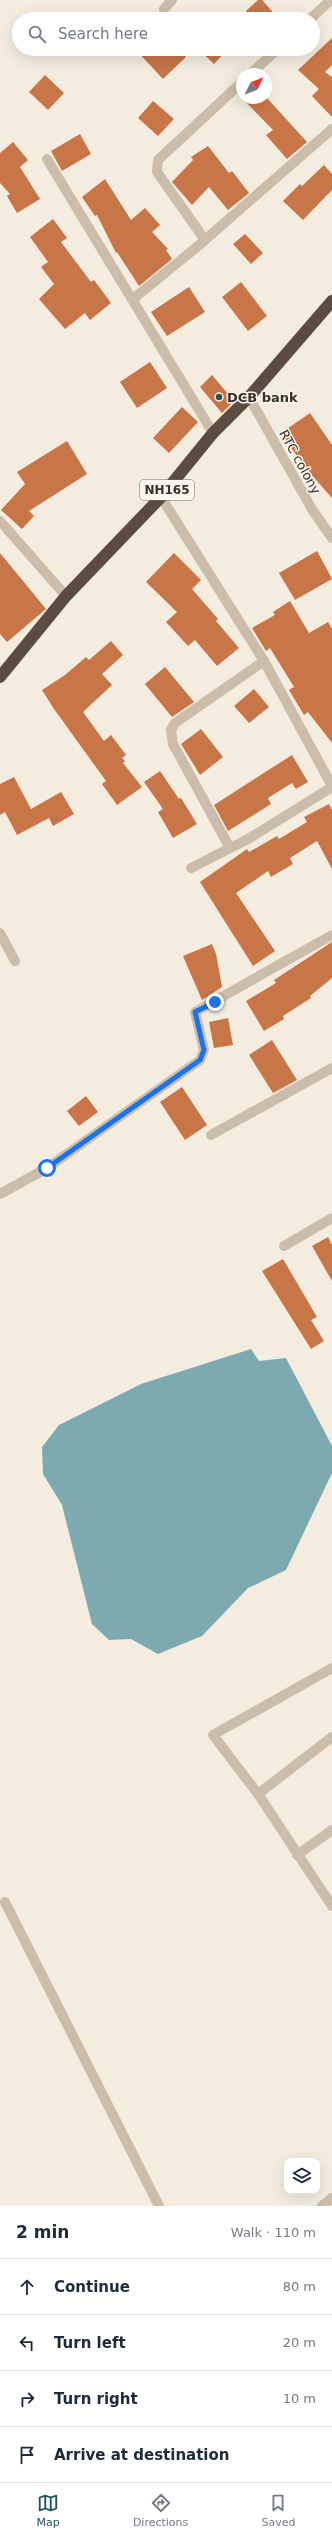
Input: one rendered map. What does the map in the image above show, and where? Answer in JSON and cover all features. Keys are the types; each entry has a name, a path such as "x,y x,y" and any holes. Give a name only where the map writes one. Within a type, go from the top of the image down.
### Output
{"highway":[{"name":"NH165","path":"0,677 66,596 160,497 213,433 249,397 332,301"}],"street":[{"path":"164,9 172,0"},
{"path":"318,12 331,0"},
{"path":"257,68 270,56"},
{"path":"205,240 157,172 158,160 236,88"},
{"path":"133,298 205,240 332,129"},
{"path":"47,159 133,298 213,433"},
{"name":"RTC colony","path":"249,397 313,511 332,536"},
{"path":"160,497 264,661 332,787 248,839 190,868"},
{"path":"0,521 66,596"},
{"path":"230,848 173,744 171,730 175,723 264,661"},
{"path":"0,933 15,961"},
{"path":"0,1194 47,1168 200,1060 204,1050 195,1012 332,934"},
{"path":"212,1135 332,1068"},
{"path":"284,1246 332,1218"},
{"path":"332,1668 213,1735 258,1794 332,1906"},
{"path":"258,1794 332,1738"},
{"path":"297,1855 332,1830"},
{"path":"5,1902 159,2206"},
{"path":"322,2206 332,2198"}],"water":[{"path":"251,1349 259,1361 286,1358 332,1446 332,1473 286,1570 248,1588 202,1636 158,1654 131,1639 109,1640 92,1624 62,1505 43,1474 42,1447 59,1425 141,1384"}],"building":[{"path":"258,0 262,0 273,12 247,12 246,11"},
{"path":"332,38 332,65 325,72 332,77 332,117 312,96 319,89 298,70 313,56 320,56 320,49"},
{"path":"142,56 186,57 163,79"},
{"path":"205,56 221,56 214,64"},
{"path":"45,75 64,93 48,110 29,92"},
{"path":"153,101 174,119 158,136 138,118"},
{"path":"248,104 272,104 307,142 287,159 266,135 273,130"},
{"path":"80,134 91,154 62,171 51,151"},
{"path":"13,142 28,160 20,167 40,199 17,213 7,196 10,194 0,183 0,153"},
{"path":"208,146 229,173 232,171 249,193 228,210 209,187 192,205 172,182 193,160 191,157"},
{"path":"324,165 332,174 332,190 303,220 283,201 300,184 302,186"},
{"path":"105,179 131,220 145,208 160,225 152,232 168,249 166,250 172,259 139,286 117,252 116,253 97,215 95,216 82,197"},
{"path":"53,219 67,238 61,242 91,282 94,280 111,303 90,320 85,313 65,329 39,299 54,284 41,267 48,262 30,237"},
{"path":"245,234 263,253 251,264 233,244"},
{"path":"241,282 267,316 248,331 222,297"},
{"path":"189,287 205,312 167,336 151,312"},
{"path":"150,362 167,388 137,408 120,382"},
{"path":"212,375 234,401 222,413 200,387"},
{"path":"182,407 198,422 169,453 153,438"},
{"path":"310,413 332,445 332,498 303,465 281,433"},
{"path":"67,441 87,474 29,511 34,516 22,529 1,510 25,484 17,472"},
{"path":"317,551 332,579 295,600 279,573"},
{"path":"0,553 46,609 7,642 0,634"},
{"path":"174,553 201,580 192,589 218,619 216,621 239,648 217,666 195,640 188,646 166,622 177,612 146,582"},
{"path":"290,601 309,633 328,622 332,629 332,743 308,712 304,715 289,690 294,687 270,648 266,651 252,628 275,615 273,612"},
{"path":"111,641 123,655 102,674 112,685 83,712 104,741 111,735 126,755 122,758 125,761 123,763 142,787 117,805 102,784 106,781 42,690 65,675 86,657 89,660"},
{"path":"165,667 194,702 172,717 145,684"},
{"path":"254,689 269,707 249,723 234,706"},
{"path":"201,729 223,757 200,775 181,744"},
{"path":"292,755 308,782 296,789 292,783 268,798 271,804 228,831 214,805"},
{"path":"160,771 179,799 181,798 197,824 173,838 158,812 163,809 144,782"},
{"path":"14,777 31,809 61,792 74,814 53,826 49,818 17,835 5,812 0,815 0,784"},
{"path":"329,804 332,810 332,869 317,841 290,858 293,864 271,877 268,871 236,893 275,951 253,966 200,882 247,849 249,852 277,836 279,839 307,822 304,817"},
{"path":"332,942 332,978 310,996 311,998 283,1016 284,1019 264,1031 246,1001 276,983 274,980"},
{"path":"212,944 216,954 222,987 202,1000 183,956"},
{"path":"228,1018 233,1045 214,1048 209,1022"},
{"path":"272,1040 297,1080 273,1093 249,1055"},
{"path":"182,1087 207,1125 185,1140 160,1102"},
{"path":"86,1096 98,1112 79,1126 67,1111"},
{"path":"328,1237 332,1245 332,1281 312,1246"},
{"path":"283,1259 317,1317 311,1320 324,1341 311,1349 262,1271"}],"place":[{"name":"DCB bank","path":"219,397"}],"route":[{"path":"47,1168 122,1113 200,1060 204,1050 195,1012 215,1002"}]}
